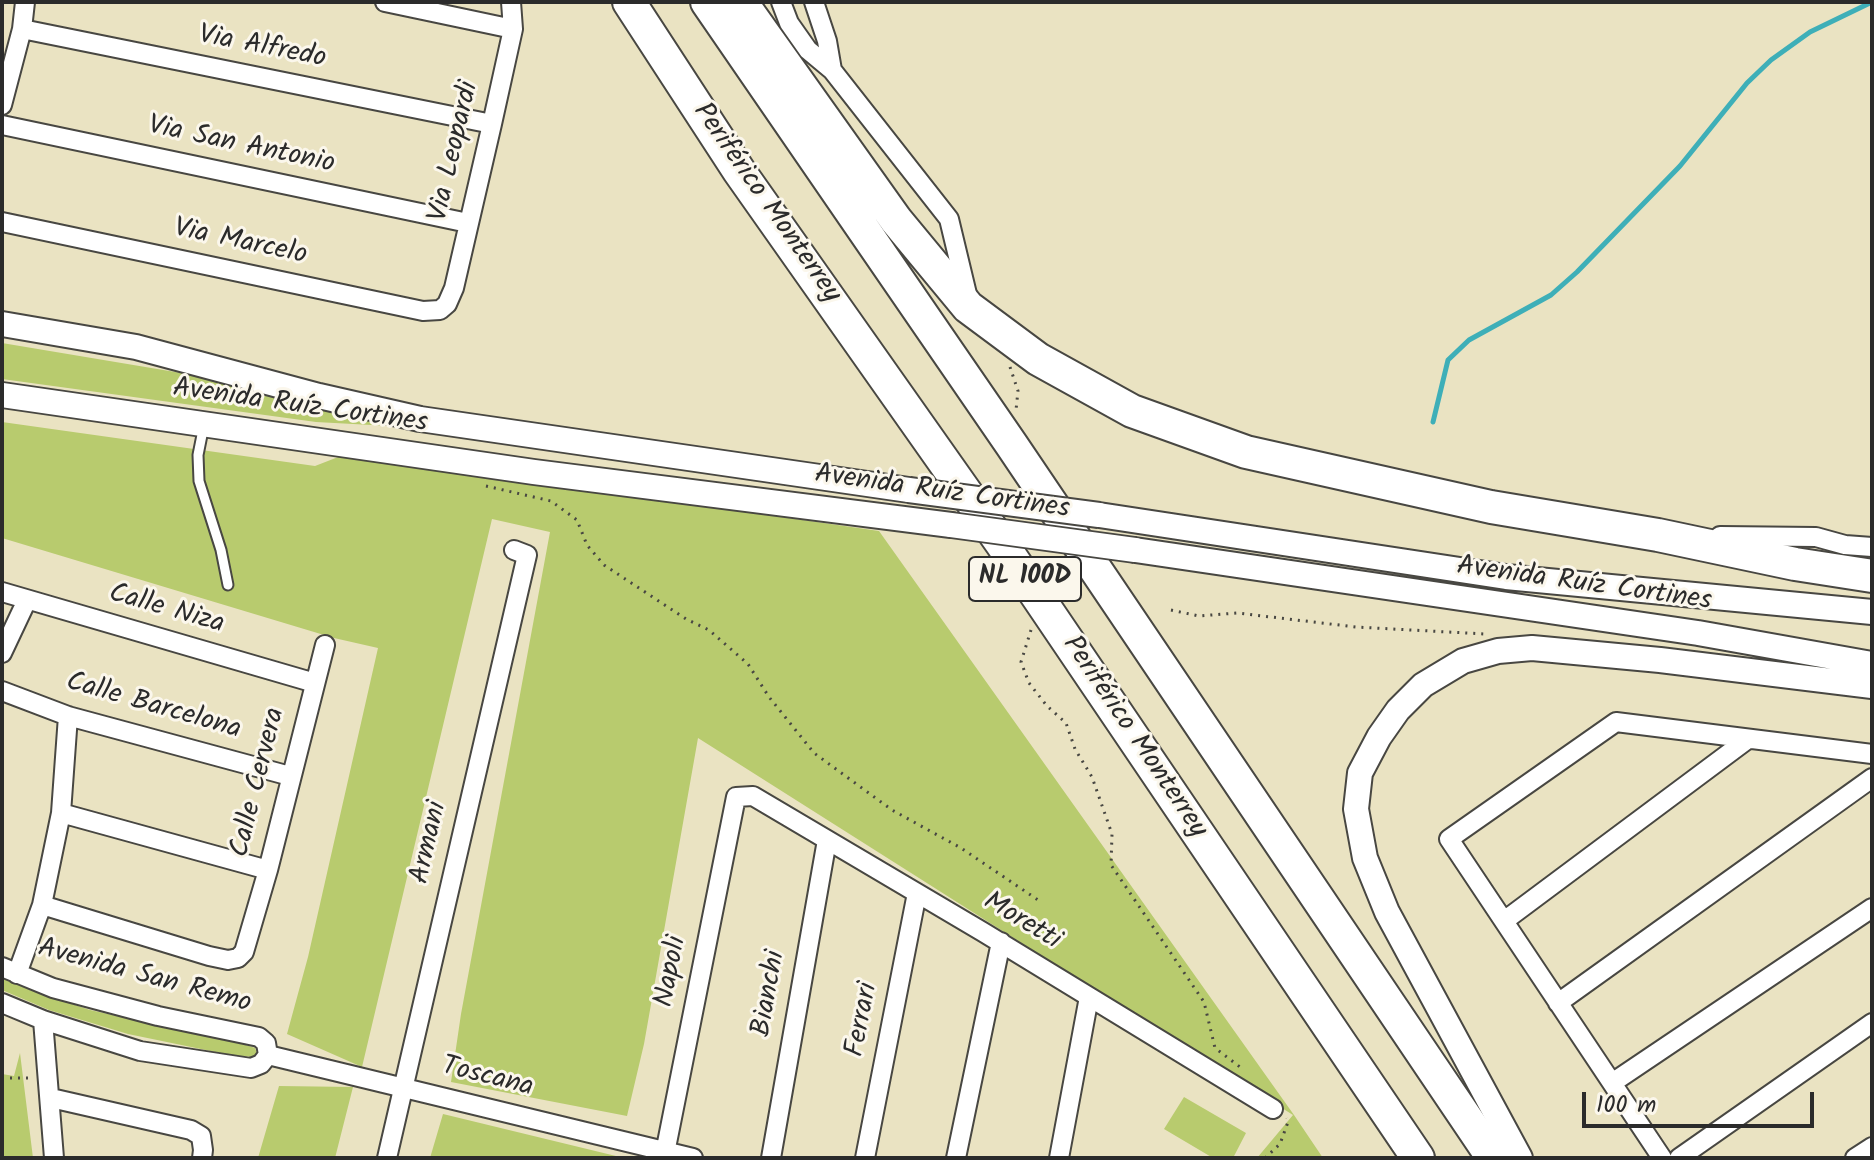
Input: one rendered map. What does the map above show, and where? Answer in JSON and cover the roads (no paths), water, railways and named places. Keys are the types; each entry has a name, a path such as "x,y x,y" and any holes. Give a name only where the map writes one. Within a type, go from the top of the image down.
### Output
{"highway":[{"name":"Periférico Monterrey","path":"629,2 739,171 968,496 1418,1158"},
{"name":"NL 100D","path":"707,2 1011,444 1493,1158"},
{"path":"741,2 896,220 968,307 1038,359 1132,411 1246,452 1491,507 1872,576"}],"main road":[{"name":"Avenida Ruíz Cortines","path":"2,324 136,347 319,396 420,419 1099,515 1506,577 1872,612"},
{"name":"Avenida Ruíz Cortines","path":"2,395 519,470 1135,550 1698,633 1872,664"},
{"path":"1520,1158 1387,912 1365,858 1356,809 1360,773 1398,710 1423,685 1463,661 1498,651 1532,648 1872,686"}],"street":[{"path":"2,105 22,29 25,2"},
{"path":"385,2 513,29"},
{"name":"Via Leopardi","path":"454,288 513,29 511,2"},
{"path":"781,2 789,23 808,50 832,70 949,219 967,295 1060,368 1176,426 1491,507"},
{"path":"814,2 827,41 832,70"},
{"name":"Via Alfredo","path":"22,29 492,124"},
{"name":"Via San Antonio","path":"2,125 468,223"},
{"name":"Via Marcelo","path":"2,222 423,311 440,310 447,304 454,288"},
{"path":"1658,535 1816,537 1845,545 1872,547"},
{"name":"Armani","path":"387,1158 527,555 514,550"},
{"name":"Calle Niza","path":"2,592 315,683"},
{"path":"2,653 27,600"},
{"name":"Calle Cervera","path":"42,905 228,960 238,958 244,952 268,870 325,645"},
{"name":"Calle Barcelona","path":"2,691 68,716 290,776"},
{"path":"10,971 42,905 61,813 68,716"},
{"path":"1662,1158 1449,839 1616,722 1872,754"},
{"path":"1504,921 1748,739"},
{"path":"1558,1003 1872,778"},
{"name":"Moretti","path":"736,797 753,796 1279,1109"},
{"name":"Napoli","path":"665,1155 736,797"},
{"path":"61,813 268,870"},
{"name":"Bianchi","path":"771,1158 827,840"},
{"name":"Ferrari","path":"865,1158 917,893"},
{"path":"1612,1083 1872,908"},
{"path":"956,1158 1001,942"},
{"name":"Avenida San Remo","path":"2,1003 43,1020 140,1051 242,1068 261,1064 268,1055 266,1043 259,1037 158,1016 53,988 10,971"},
{"path":"1059,1158 1089,997"},
{"path":"43,1020 54,1158"},
{"path":"1679,1158 1872,1023"},
{"name":"Toscana","path":"268,1055 665,1155 693,1158"},
{"path":"51,1098 178,1126 201,1136 202,1158"},
{"path":"1855,1158 1872,1147"}],"lane":[{"path":"204,425 198,455 199,481 221,550 228,585"}],"waterway":[{"path":"1433,422 1448,360 1469,340 1551,295 1577,272 1680,166 1747,83 1771,60 1810,32 1872,2"}]}
